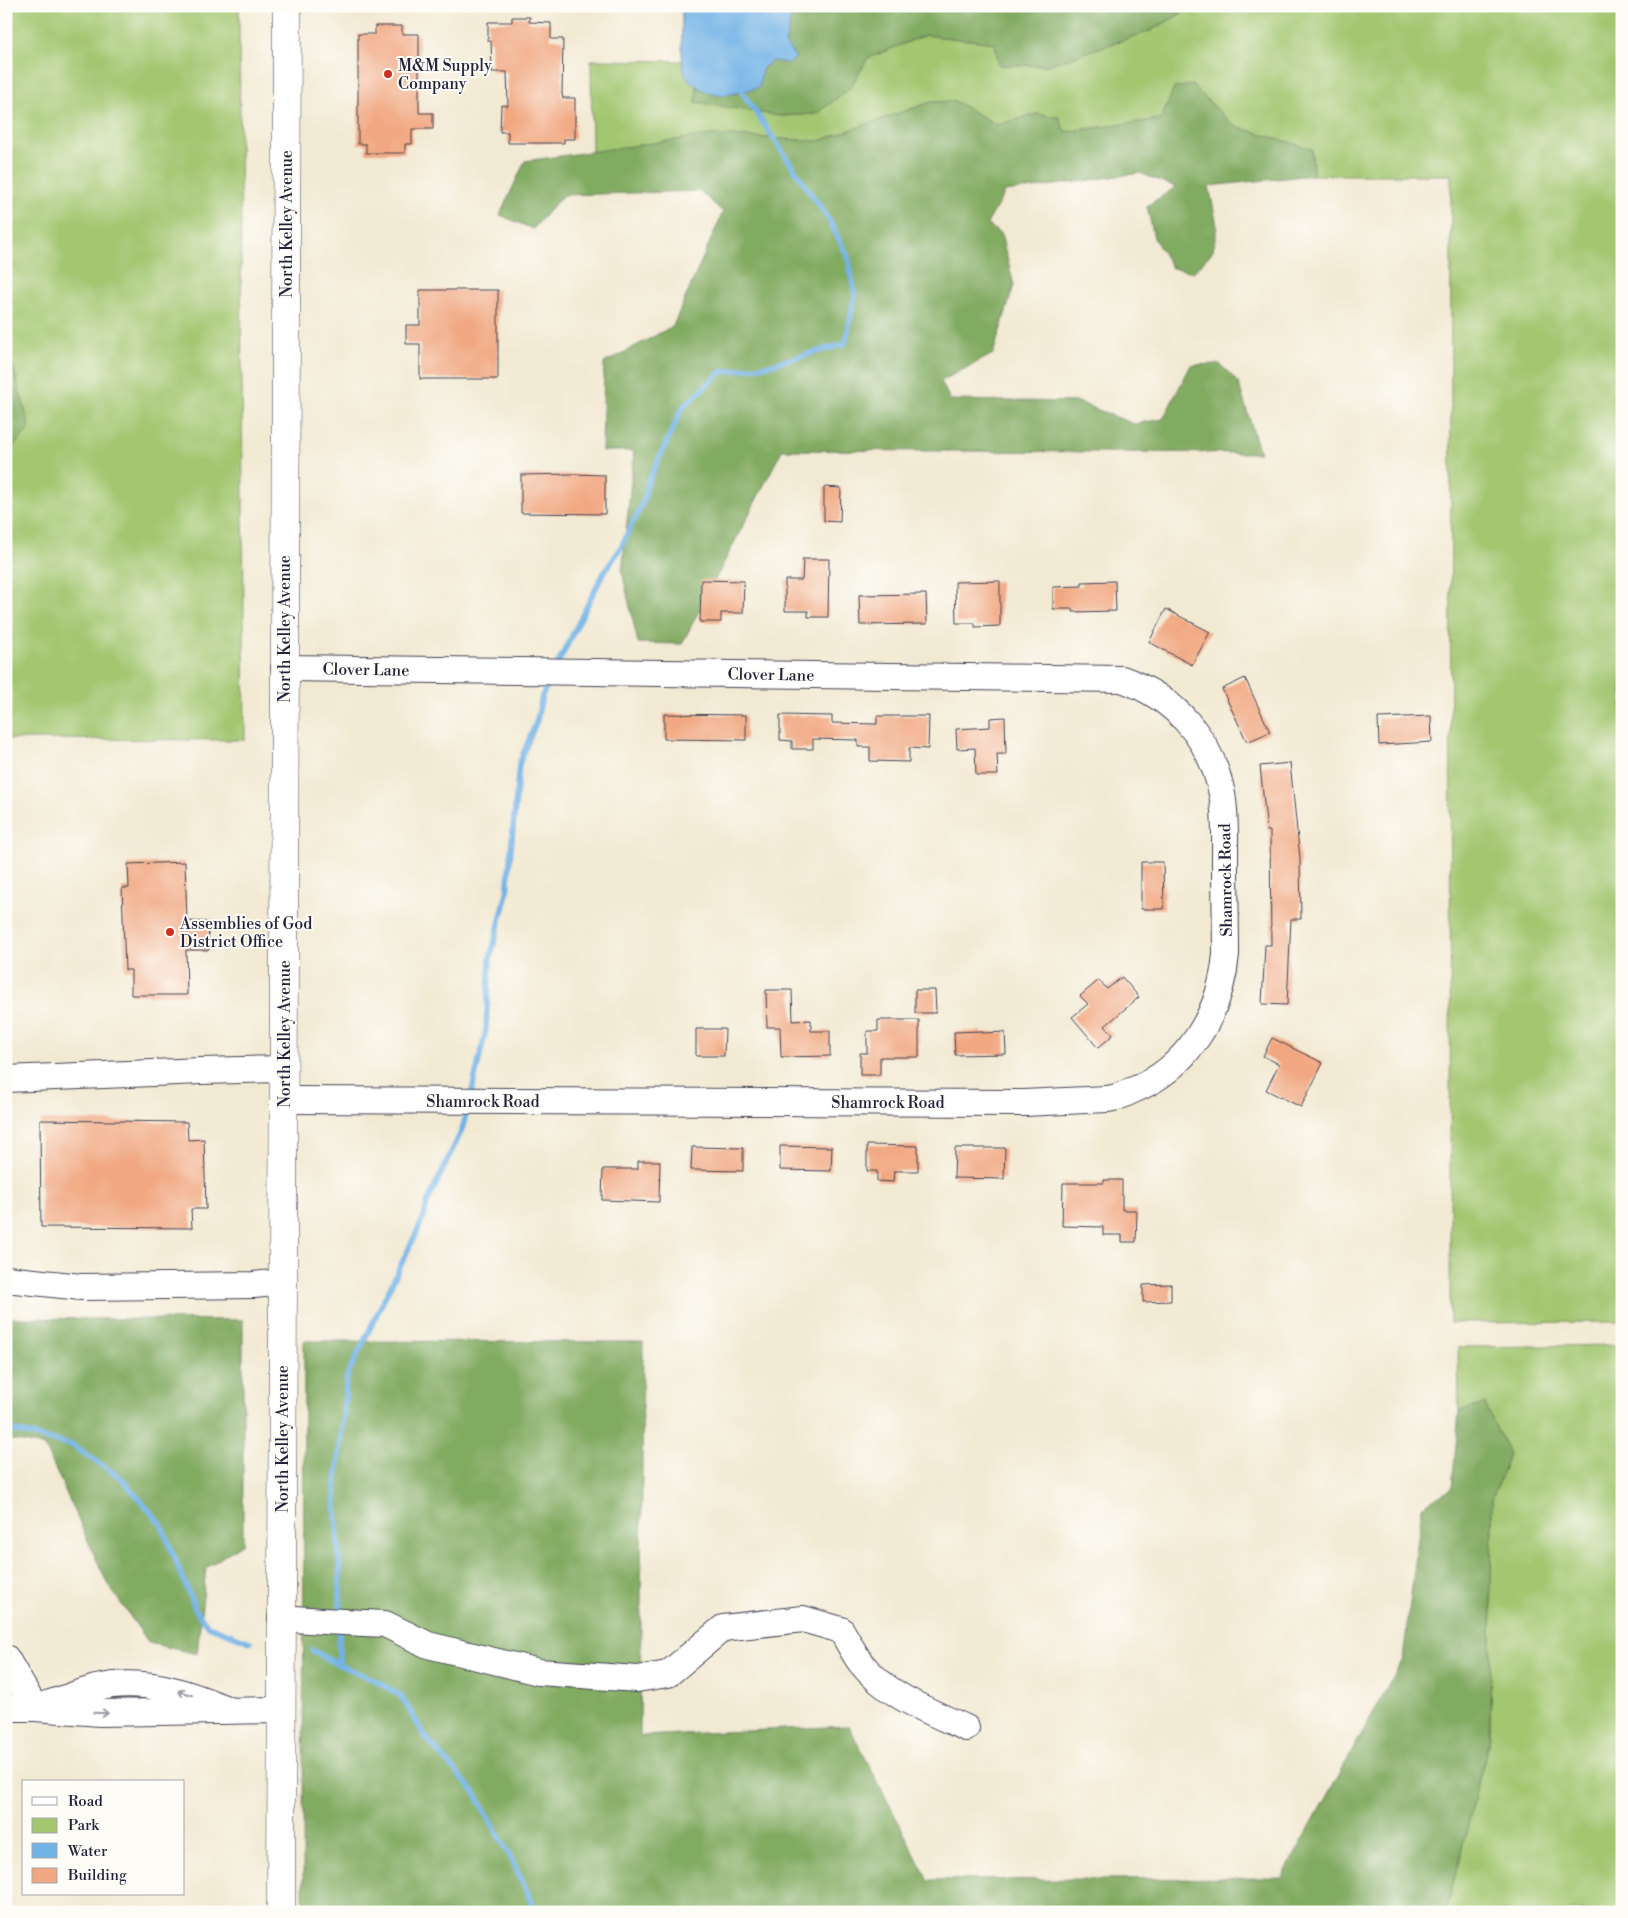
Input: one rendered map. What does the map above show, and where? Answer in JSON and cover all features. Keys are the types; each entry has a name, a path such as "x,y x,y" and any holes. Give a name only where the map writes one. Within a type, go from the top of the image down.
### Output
{"main road":[{"name":"North Kelley Avenue","path":"281,1912 287,6"}],"street":[{"name":"Clover Lane","path":"284,668 1122,679 1140,685 1156,694 1179,713 1193,728 1204,745 1216,771"},
{"name":"Shamrock Road","path":"284,1100 1024,1103 1113,1098 1140,1088 1160,1076 1178,1060 1191,1047 1207,1025 1218,997 1224,975 1226,954 1224,818 1222,794 1216,771"},
{"path":"6,1079 284,1069"},
{"path":"6,1279 81,1287 254,1285 282,1282"},
{"path":"282,1618 385,1624 428,1645 539,1672 637,1679 668,1674 723,1628 804,1619 841,1630 861,1663 886,1688 921,1708 966,1728"},
{"path":"6,1658 35,1708"},
{"path":"6,1708 35,1708 100,1713 281,1710"}],"green space":[{"path":"6,6 239,6 245,740 6,739 6,454 30,428 6,342"},
{"path":"794,6 1190,6 1189,9 1150,31 1048,65 999,65 995,43 925,35 868,58 850,88 816,114 780,116 696,102 697,87 719,96 772,61 789,63 796,58 785,43"},
{"path":"1190,6 1622,6 1622,1322 1450,1323 1451,175 1313,175 1312,149 1234,126 1192,85 1174,89 1161,119 1064,132 1058,117 1037,114 997,125 954,101 931,102 819,141 711,135 592,152 591,60 683,61 685,74 697,87 696,102 780,116 816,114 850,88 868,58 926,35 995,43 999,65 1047,65 1150,31 1189,9"},
{"path":"1192,85 1234,126 1312,149 1313,175 1209,186 1217,226 1213,251 1194,272 1172,268 1154,238 1147,206 1176,187 1140,173 1005,192 987,224 1001,234 1014,285 993,354 941,381 950,400 1078,402 1134,424 1163,419 1191,365 1220,364 1238,382 1260,453 782,450 682,644 638,643 622,571 634,451 602,451 604,363 673,326 723,212 700,191 563,195 533,229 500,215 525,161 711,135 819,141 931,102 954,101 997,125 1037,114 1059,117 1065,132 1161,119 1174,88"},
{"path":"6,342 30,428 6,454"},
{"path":"6,1318 243,1320 243,1543 206,1568 197,1654 149,1643 108,1585 45,1446 6,1439"},
{"path":"304,1341 643,1342 640,1736 849,1726 928,1880 1282,1878 1403,1659 1422,1507 1452,1488 1459,1411 1485,1404 1509,1454 1492,1499 1490,1736 1446,1912 303,1912"},
{"path":"1622,1345 1622,1912 1446,1912 1490,1736 1492,1499 1509,1454 1485,1405 1459,1411 1458,1347"}],"water":[{"path":"680,6 794,6 785,43 796,58 789,63 772,61 762,69 759,87 726,95 717,95 706,91 687,78 683,68 682,11"}],"building":[{"path":"512,17 530,17 529,22 551,23 551,39 563,39 562,94 563,98 575,98 575,139 564,139 564,143 508,143 508,132 500,132 501,105 508,106 507,72 492,72 491,41 488,41 488,22 512,22"},
{"name":"M&M Supply Company","path":"375,26 402,26 402,34 419,34 419,113 433,113 433,129 412,129 412,144 405,144 405,153 366,153 366,144 358,144 358,34 375,34"},
{"path":"420,290 498,290 498,379 420,379 420,344 406,344 406,325 420,325"},
{"path":"521,475 605,475 605,514 521,513"},
{"path":"824,487 841,488 840,522 824,521"},
{"path":"803,559 829,559 828,617 808,617 808,611 785,611 785,580 802,580"},
{"path":"701,580 744,581 743,613 721,613 721,622 700,622"},
{"path":"1000,581 1000,626 975,627 975,623 956,623 955,582"},
{"path":"1115,581 1116,611 1073,612 1073,609 1053,609 1053,587 1082,586 1082,582"},
{"path":"926,594 927,624 860,625 859,595"},
{"path":"1166,609 1210,632 1192,665 1149,642"},
{"path":"1245,678 1270,732 1247,742 1222,689"},
{"path":"664,714 746,715 746,740 664,739"},
{"path":"780,715 832,716 832,723 877,724 877,716 929,716 928,749 909,748 909,762 870,761 870,747 858,747 858,740 813,739 813,749 792,749 792,741 780,740"},
{"path":"1431,716 1432,742 1379,745 1378,718"},
{"path":"1005,717 1006,754 997,754 998,775 976,775 975,748 957,749 956,729 990,727 990,718"},
{"path":"1290,763 1300,859 1301,919 1291,919 1287,1005 1262,1004 1265,945 1271,945 1270,831 1267,831 1260,766"},
{"path":"185,862 187,921 208,922 209,950 186,950 187,995 131,995 131,970 125,970 122,888 129,888 128,864"},
{"path":"1141,862 1163,862 1164,909 1141,909"},
{"path":"1122,977 1139,997 1105,1026 1113,1035 1098,1048 1072,1017 1088,1004 1080,996 1099,980 1107,989"},
{"path":"766,990 792,990 793,1021 811,1020 811,1031 830,1031 830,1056 781,1057 780,1027 767,1027"},
{"path":"915,990 935,990 936,1013 915,1013"},
{"path":"878,1020 919,1020 919,1057 880,1057 880,1075 860,1075 860,1053 867,1053 867,1031 878,1031"},
{"path":"696,1029 725,1029 724,1056 696,1056"},
{"path":"982,1031 982,1033 1005,1032 1006,1054 955,1055 954,1032"},
{"path":"1272,1038 1323,1063 1301,1107 1266,1090 1279,1064 1263,1056"},
{"path":"40,1120 187,1122 188,1140 204,1139 206,1209 191,1209 192,1228 41,1227"},
{"path":"867,1145 918,1146 918,1171 894,1171 893,1182 877,1181 877,1171 867,1171"},
{"path":"780,1146 832,1147 831,1171 780,1170"},
{"path":"692,1147 743,1148 743,1171 691,1170"},
{"path":"955,1148 1005,1148 1004,1179 954,1178"},
{"path":"638,1161 660,1161 659,1202 602,1200 603,1169 638,1169"},
{"path":"1104,1180 1122,1180 1122,1210 1137,1210 1136,1242 1122,1242 1122,1235 1103,1235 1103,1227 1062,1226 1063,1183 1104,1183"},
{"path":"1171,1284 1171,1301 1143,1302 1143,1285"}],"waterway":[{"path":"557,665 603,574 619,551 643,502 648,482 683,407 721,372 765,366 845,344 855,295 848,257 829,220 742,92 742,86"},
{"path":"471,1095 486,1030 490,959 507,893 519,764 537,720 542,696 551,678"},
{"path":"340,1615 340,1574 335,1497 347,1376 424,1217 427,1203 462,1130 468,1107"},
{"path":"6,1429 72,1445 121,1478 161,1524 196,1611 208,1626 250,1642"},
{"path":"339,1629 339,1665"},
{"path":"312,1650 339,1665 373,1679 401,1696 426,1738 475,1793 509,1854 537,1912"}],"place":[{"name":"M&M Supply Company","path":"388,74"},
{"name":"Assemblies of God District Office","path":"170,932"}]}
